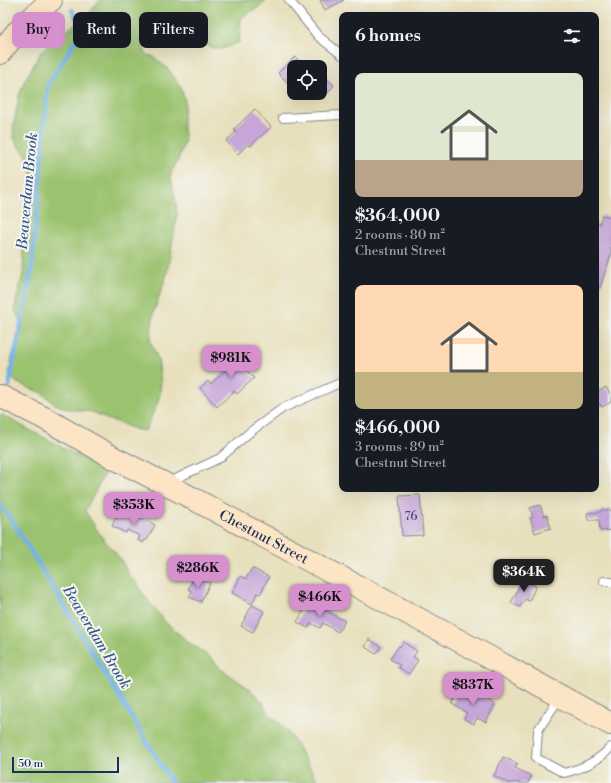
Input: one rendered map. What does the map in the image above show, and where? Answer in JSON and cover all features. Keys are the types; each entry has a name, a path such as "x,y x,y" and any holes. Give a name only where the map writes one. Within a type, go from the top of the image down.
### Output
{"street":[{"path":"0,53 16,33 51,0"},
{"name":"Chestnut Street","path":"0,396 44,418 114,458 445,633 611,724"}],"lane":[{"path":"289,0 318,36 339,53"},
{"path":"284,118 339,115"},
{"path":"165,484 220,458 250,432 283,408 339,383"},
{"path":"560,697 538,730 536,758 564,772 582,768 604,754 611,747"}],"green space":[{"path":"100,0 266,0 260,6 241,18 239,42 221,49 216,49 208,46 208,12 139,12 139,48 144,48 146,54 154,57 169,70 181,87 185,102 183,128 185,140 178,160 171,173 177,214 167,274 154,311 150,341 158,359 161,382 160,393 158,402 145,431 134,429 109,420 93,412 69,409 55,404 42,393 17,383 9,373 12,357 21,329 21,322 15,311 23,274 25,214 33,177 26,154 14,138 13,129 19,95 24,82 41,52 45,48 65,48 65,33 73,26 73,48 131,48 131,12 90,12"},
{"path":"0,414 106,471 85,511 101,536 122,561 129,575 137,583 143,594 164,621 187,641 212,659 221,669 251,690 263,702 268,713 286,729 293,739 319,783 0,783"}],"building":[{"path":"320,0 344,0 325,10"},
{"path":"287,65 287,82 278,73"},
{"path":"327,78 334,86 327,93"},
{"path":"255,109 271,127 250,146 248,144 238,154 226,141 236,132 234,129"},
{"path":"602,215 611,217 611,254 600,288 599,224"},
{"path":"248,349 258,360 247,371 254,378 237,394 234,391 217,407 200,388 208,381 211,384"},
{"path":"606,387 611,396 611,402 602,407 599,405 599,391"},
{"path":"420,495 423,535 402,536 399,496"},
{"path":"540,505 544,516 547,515 551,528 535,533 530,518 533,517 530,508"},
{"path":"601,510 611,510 611,530 600,531 599,520 588,520 587,513 601,512"},
{"path":"118,513 133,520 136,516 155,525 147,540 143,543 138,540 140,536 127,530 126,533 112,526"},
{"path":"252,568 269,577 260,594 257,593 252,604 232,593 241,576 246,579"},
{"path":"195,576 210,583 201,602 189,597 192,591 188,589"},
{"path":"523,579 536,586 529,601 525,599 520,607 511,603"},
{"path":"309,601 345,621 338,632 323,623 320,628 311,623 308,628 297,622"},
{"path":"252,605 264,611 253,632 241,626"},
{"path":"369,639 381,647 376,654 365,647"},
{"path":"403,642 417,651 413,657 418,660 409,674 398,667 400,665 390,659"},
{"path":"460,688 468,692 469,690 495,704 486,722 477,718 474,724 464,719 467,713 452,704"},
{"path":"503,757 518,764 515,768 531,776 528,783 508,783 494,776"}],"waterway":[{"name":"Beaverdam Brook","path":"9,386 32,267 48,84 82,31 72,10"},
{"name":"Beaverdam Brook","path":"0,505 13,522 172,783"}]}
